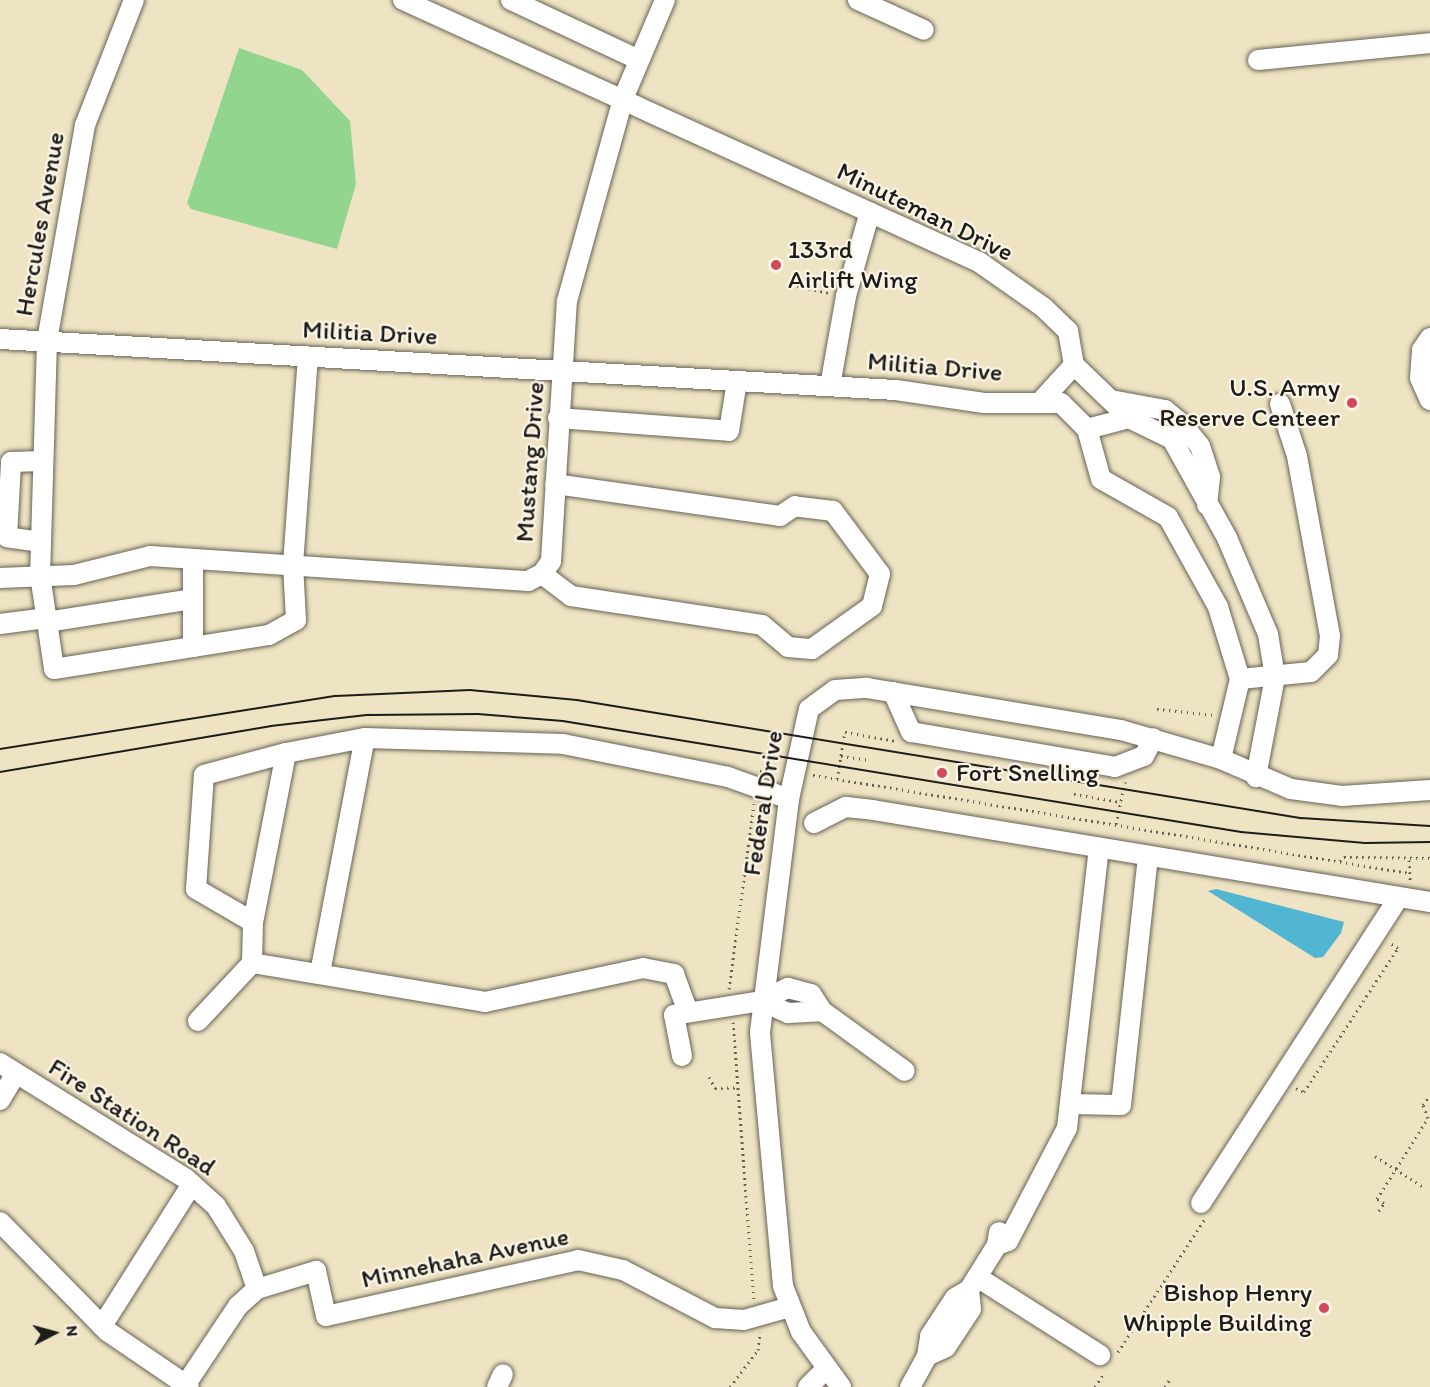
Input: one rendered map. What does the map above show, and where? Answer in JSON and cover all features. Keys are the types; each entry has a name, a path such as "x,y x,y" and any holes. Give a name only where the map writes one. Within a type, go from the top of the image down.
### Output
{"street":[{"name":"Hercules Avenue","path":"134,0 85,125 47,341 40,575 54,669 193,648"},
{"name":"Minuteman Drive","path":"403,0 427,5 623,99 979,262 1043,307 1068,331 1074,365"},
{"path":"511,0 639,60"},
{"name":"Mustang Drive","path":"0,578 74,575 150,556 528,581 542,574 551,561 567,301 623,99 665,0"},
{"path":"858,0 924,30"},
{"path":"1258,60 1430,43"},
{"path":"830,386 846,296 870,212"},
{"path":"1430,338 1422,350 1420,378 1430,400"},
{"name":"Militia Drive","path":"0,339 830,386 984,403 1043,399 1060,403 1087,429"},
{"path":"193,559 193,648 269,635 296,620 293,566 308,357"},
{"path":"1043,399 1074,365 1129,418 1172,439 1208,505 1258,607 1275,677 1256,777"},
{"path":"558,418 729,431 737,381"},
{"path":"1111,400 1165,410 1183,425 1204,456 1210,477 1208,505"},
{"path":"1240,679 1275,677 1322,665 1330,636 1298,456 1280,404"},
{"path":"1129,418 1087,429 1101,479 1153,506 1180,534 1230,634 1240,679 1234,716 1221,759"},
{"path":"41,542 7,537 11,462 43,461"},
{"path":"542,574 571,596 762,625 788,647 812,650 872,606 880,574 833,511 795,506 780,516 555,483"},
{"path":"0,624 47,620 193,599"},
{"name":"Federal Drive","path":"840,1387 825,1370 790,1307 779,1260 761,1001 789,799 809,709 848,687 893,692 1153,738 1221,759 1256,777 1342,796 1430,790"},
{"path":"893,692 911,732 1115,767 1144,756 1153,738"},
{"path":"253,922 196,889 204,775 286,753 365,738 563,744 756,786 789,799"},
{"path":"320,973 365,738"},
{"path":"198,1021 252,963 253,922 286,753"},
{"path":"785,831 814,823 846,807 857,811 1430,902"},
{"path":"910,1387 927,1356 946,1347 971,1309 973,1284 997,1245 1008,1241 1016,1217 1062,1145 1070,1104 1100,848"},
{"path":"1070,1104 1121,1105 1148,856"},
{"path":"1200,1203 1398,898"},
{"path":"252,963 485,1002 643,968 674,974 688,1012"},
{"path":"682,1056 674,1015 761,1001 788,988 811,994 822,1011 851,1034 897,1053 905,1071"},
{"path":"0,1100 8,1068"},
{"name":"Fire Station Road","path":"8,1068 192,1184 216,1206 244,1251 257,1289"},
{"path":"102,1326 192,1184"},
{"path":"0,1222 102,1326 186,1386 238,1306 257,1289"},
{"name":"Minnehaha Avenue","path":"257,1289 316,1271 326,1316 578,1260 623,1270 715,1318 744,1320 790,1307"},
{"path":"973,1284 1100,1355"},
{"path":"810,1387 825,1370"}],"path":[{"path":"797,286 846,296"},
{"path":"1157,709 1234,716"},
{"path":"841,756 868,760"},
{"path":"729,989 760,767 779,770"},
{"path":"812,775 1409,873"},
{"path":"1116,824 1125,781"},
{"path":"1074,794 1121,802"},
{"path":"1340,861 1344,857 1430,858"},
{"path":"732,1018 754,1305"},
{"path":"709,1077 715,1088 739,1087"},
{"path":"1379,1211 1384,1203 1377,1199 1428,1118 1424,1105 1430,1095"},
{"path":"1376,1156 1422,1186"},
{"path":"730,1387 758,1350 761,1328"},
{"path":"1165,1387 1170,1379"}],"green space":[{"path":"239,48 302,70 350,121 356,184 337,249 191,209 187,203"}],"water":[{"path":"1216,889 1344,922 1341,933 1323,957 1315,958 1208,891"}],"tram line":[{"path":"0,749 336,696 470,690 577,700 1301,818 1430,826"},
{"path":"0,772 271,726 368,715 478,714 563,721 1241,832 1365,843 1430,842"}],"place":[{"name":"133rd Airlift Wing","path":"776,265"},
{"name":"U.S. Army Reserve Centeer","path":"1352,403"},
{"name":"Fort Snelling","path":"942,773"},
{"name":"Bishop Henry Whipple Building","path":"1324,1308"}]}
